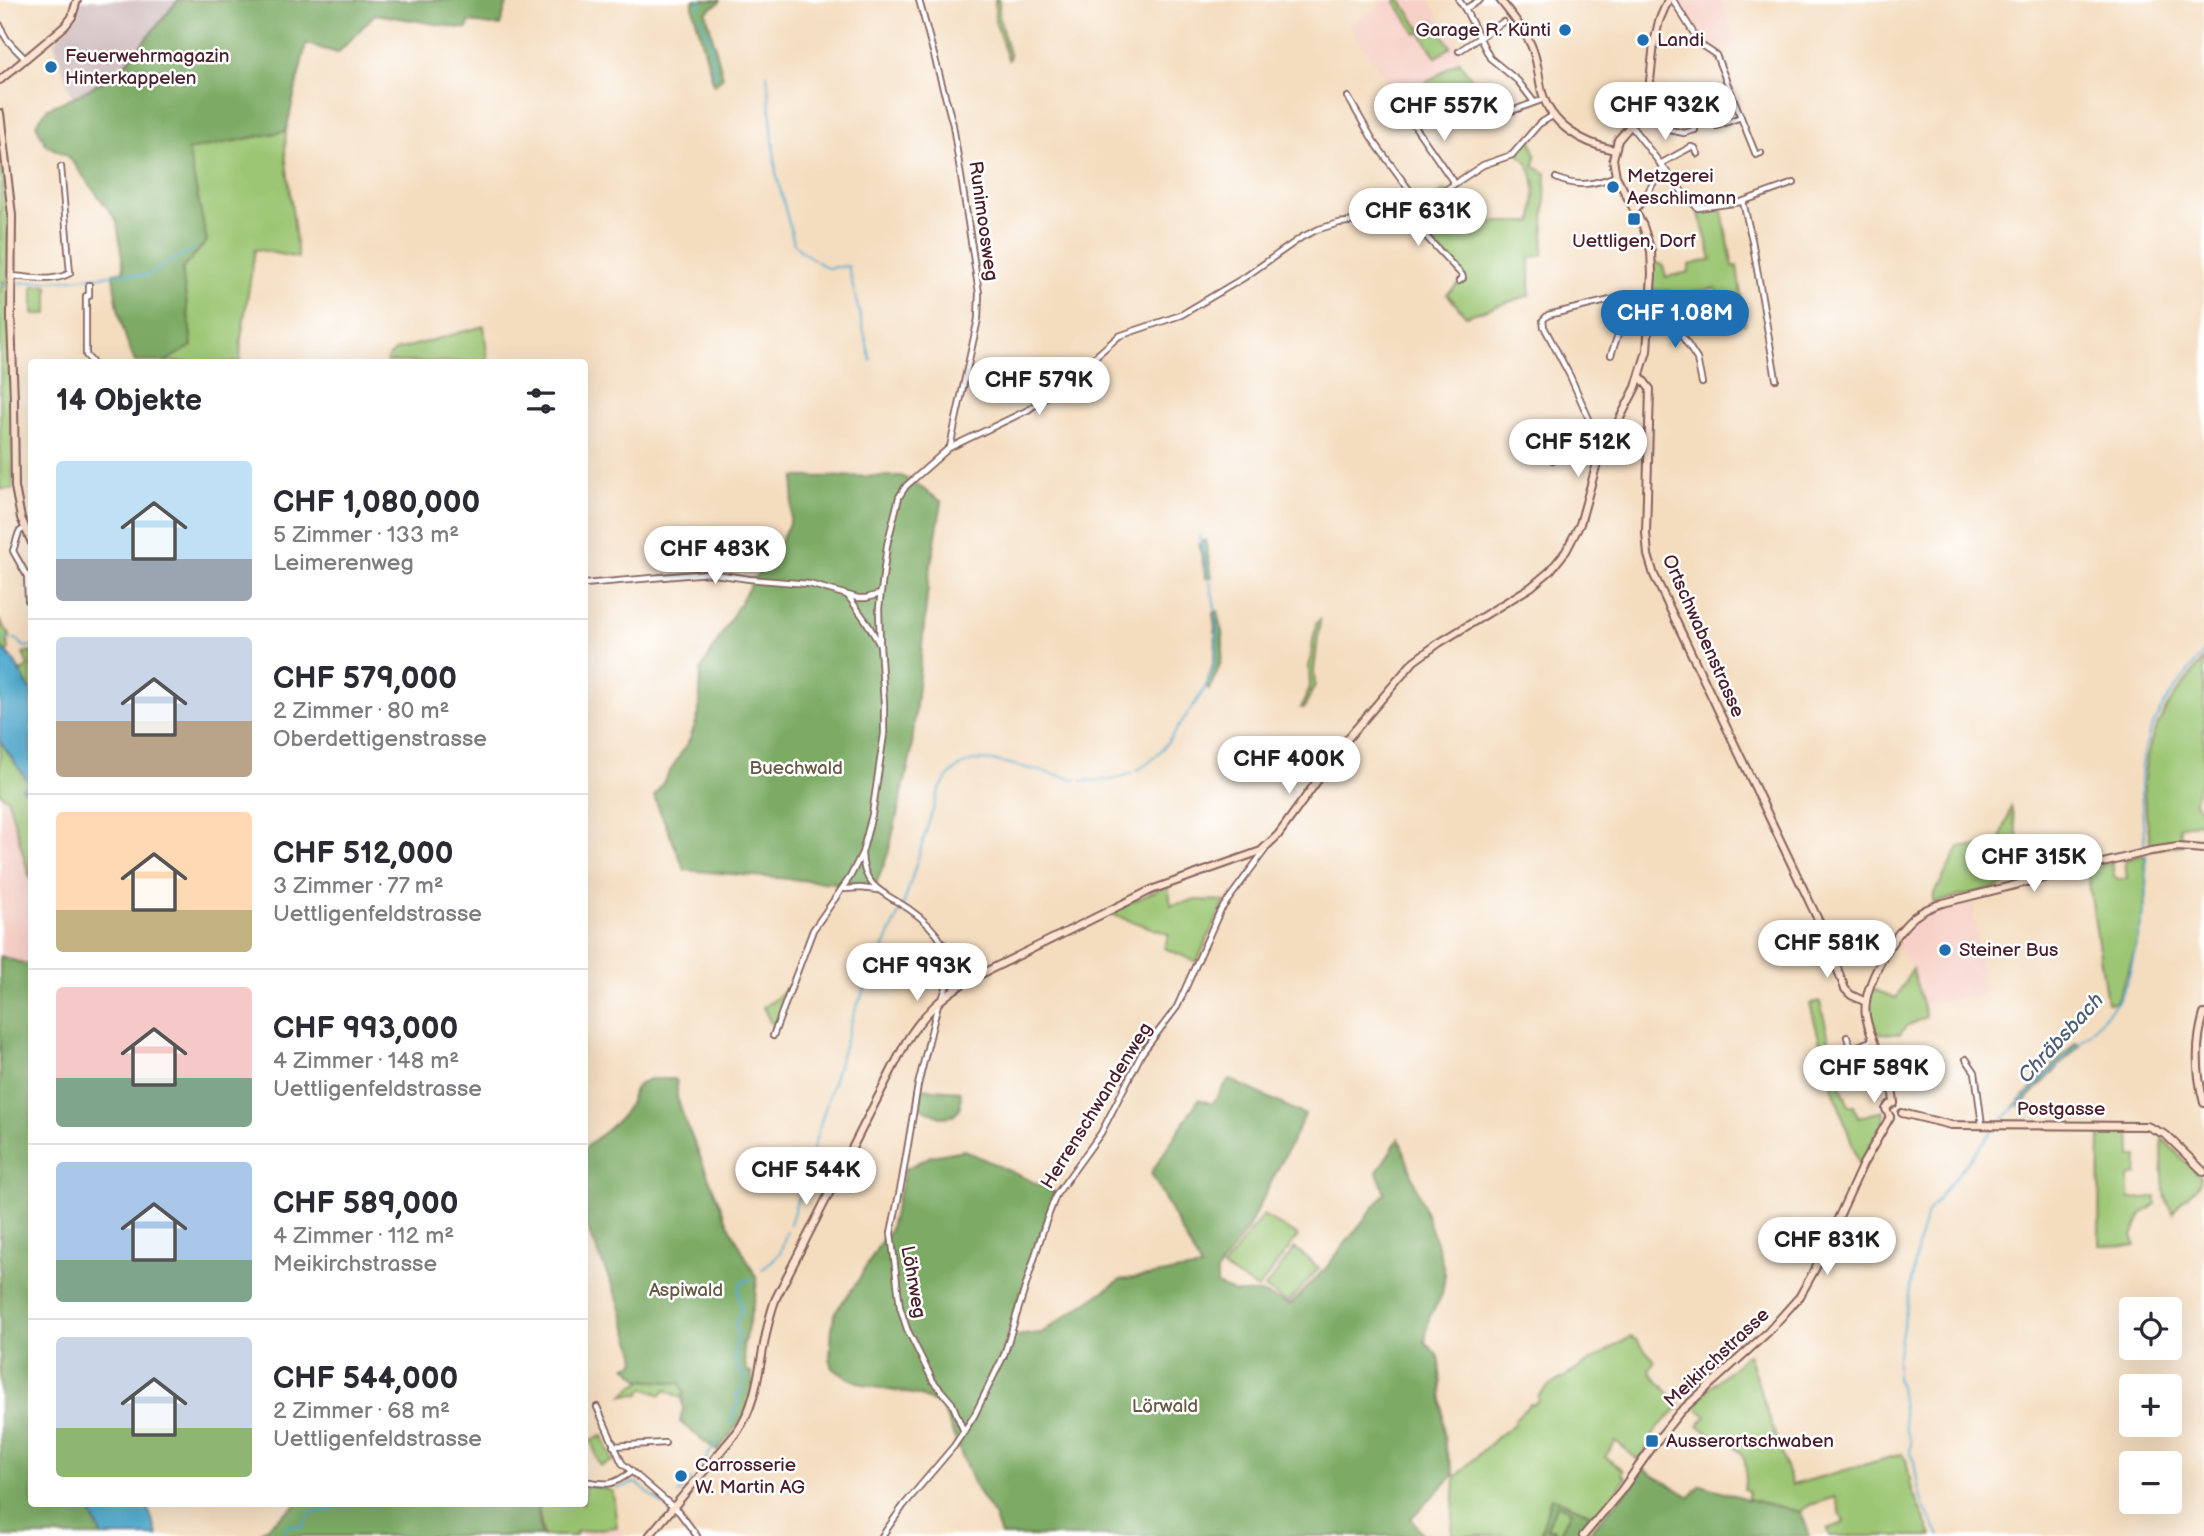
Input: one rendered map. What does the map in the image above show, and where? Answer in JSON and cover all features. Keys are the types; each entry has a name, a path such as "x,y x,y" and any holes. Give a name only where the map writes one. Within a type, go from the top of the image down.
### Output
{"main road":[{"path":"0,80 65,26 75,10 77,0"},
{"path":"1500,0 1532,46 1544,99 1554,115 1577,136 1614,150"},
{"path":"649,1536 747,1417 754,1396 765,1329 780,1288 906,1042 920,1020 941,998 971,979 1151,890 1247,857 1267,846 1349,737 1414,661 1531,587 1562,558 1577,531 1592,478 1608,438 1636,387 1647,351 1651,256 1645,230 1616,176 1613,164 1618,141 1642,111 1650,93 1656,33 1668,0"},
{"path":"0,113 12,215 15,487 28,534"},
{"name":"Ortschwabenstrasse","path":"1640,376 1649,387 1646,520 1647,544 1657,582 1777,832 1824,934 1843,984 1851,996 1866,1002"},
{"path":"1636,387 1649,401"},
{"path":"1894,1103 1892,1084 1867,1019 1866,1002 1873,980 1895,940 1909,922 1925,910 1943,903 2142,853 2178,847 2204,849"},
{"path":"2204,1014 2199,1033 2197,1061 2204,1103"},
{"path":"1894,1103 1900,1105 1902,1113 1898,1118 1890,1117 1886,1110 1894,1103"},
{"name":"Postgasse","path":"1902,1113 1951,1125 2147,1126 2166,1135 2204,1172"},
{"name":"Meikirchstrasse","path":"1583,1536 1683,1409 1768,1332 1800,1297 1863,1164 1890,1117"}],"street":[{"name":"Runimoosweg","path":"919,0 953,125 979,293 978,319 950,448"},
{"path":"1460,0 1490,58 1518,80 1534,102"},
{"path":"1465,9 1480,0"},
{"path":"1673,0 1701,45 1713,52 1756,155 1761,153"},
{"path":"1459,51 1503,22"},
{"path":"0,25 4,39 14,46 25,60"},
{"path":"1348,97 1373,140 1421,206"},
{"path":"1482,122 1544,99"},
{"path":"1400,105 1454,183"},
{"path":"1642,111 1649,114 1658,111 1665,128 1684,133 1695,130"},
{"path":"773,1036 813,930 844,889 862,853 872,815 884,734 880,594 888,539 901,493 909,482 950,448 1028,410 1119,336 1181,316 1245,277 1302,237 1339,223 1384,219 1415,210 1483,165 1512,155 1539,124 1554,115"},
{"path":"1717,126 1741,117"},
{"path":"1631,126 1690,202 1698,208 1742,201 1794,183"},
{"path":"1635,210 1648,194 1661,165 1691,147 1698,154"},
{"path":"11,276 44,278 70,274 61,167"},
{"path":"1556,178 1567,183 1590,185 1616,176"},
{"path":"1742,201 1755,251 1776,379"},
{"path":"1415,210 1419,229 1462,275 1463,278 1459,281"},
{"path":"89,285 89,296 86,296 86,355 89,359"},
{"path":"1608,438 1593,428 1543,320 1548,315 1623,297 1624,317 1611,355"},
{"path":"1650,318 1668,320 1675,325 1697,359 1702,383"},
{"path":"1553,460 1599,433"},
{"path":"25,528 19,532 13,551 27,576 28,600"},
{"path":"588,584 708,573 809,584 848,596 866,598 880,594"},
{"path":"848,596 880,645"},
{"name":"Herrenschwandenweg","path":"882,1536 904,1505 954,1446 986,1395 1004,1355 1056,1195 1101,1133 1142,1053 1177,1007 1220,911 1267,846"},
{"path":"862,853 866,876 878,890 922,919 939,938 951,965 971,979"},
{"path":"1247,857 1252,868"},
{"path":"844,889 878,890"},
{"name":"Löhrweg","path":"951,965 918,1085 891,1233 900,1307 907,1329 933,1381 952,1403 964,1432"},
{"path":"1847,1037 1861,1076"},
{"path":"1851,1049 1874,1040"},
{"path":"1966,1059 1975,1072 1982,1125"},
{"path":"597,1406 622,1463 679,1512 697,1536"},
{"path":"613,1446 665,1443"},
{"path":"588,1482 610,1485 631,1472"}],"shaded area":[{"path":"81,0 178,0 118,73 72,97 54,43 79,14"},
{"path":"1389,0 1429,0 1461,52 1459,61 1472,80 1434,105 1439,114 1420,127 1412,120 1350,25"},
{"path":"1678,0 1721,0 1738,44 1716,51 1702,44"},
{"path":"1667,83 1675,104 1657,111 1665,134 1648,143 1638,122 1648,107 1654,87"},
{"path":"0,793 8,799 28,871 28,966 0,956"},
{"path":"1972,898 1985,994 1922,1004 1911,965 1894,943 1905,926 1930,907"},
{"path":"621,1527 622,1536 576,1536 576,1532"}],"green space":[{"path":"178,0 508,0 500,26 469,22 467,29 375,14 338,53 306,44 286,131 188,150 207,241 182,269 192,346 169,359 134,359 123,330 114,285 113,273 124,271 117,221 68,156 46,145 36,124 48,108 118,73"},
{"path":"693,0 720,0 706,12 723,77 714,85 693,8"},
{"path":"995,0 999,0 999,18 1010,57 1008,60 995,21"},
{"path":"1401,0 1420,29 1434,21 1451,47 1436,57 1420,32 1416,34 1395,2"},
{"path":"1459,61 1472,80 1434,105 1421,86"},
{"path":"286,131 285,152 298,258 255,249 240,359 169,359 192,345 182,269 207,241 187,150"},
{"path":"1530,136 1536,156 1534,167 1546,173 1543,255 1530,258 1530,295 1466,316 1447,294 1466,278 1426,236 1417,223 1416,210 1445,190 1461,209 1473,203 1490,222 1533,222 1533,175 1517,152"},
{"path":"0,160 3,160 9,214 8,317 13,489 0,489 0,287 4,286 4,282 0,282"},
{"path":"1721,206 1733,267 1737,266 1745,324 1723,327 1716,288 1673,296 1670,291 1652,290 1651,261 1663,265 1666,277 1689,272 1689,265 1712,259 1698,210"},
{"path":"33,286 48,286 48,314 33,314"},
{"path":"484,326 488,359 387,359 397,350"},
{"name":"Buechwald","path":"901,476 942,502 929,576 911,755 888,854 874,889 685,870 654,797 690,739 699,713 701,670 752,582 782,539 790,521 795,477"},
{"path":"1205,540 1212,577 1206,578 1199,544"},
{"path":"1218,611 1223,651 1219,668 1209,689 1206,686 1216,650 1213,613"},
{"path":"1320,620 1315,685 1304,708 1301,708 1310,687 1309,667 1316,623"},
{"path":"0,621 10,635 7,640 9,649 6,652 17,668 22,671 28,666 28,871 8,799 0,793"},
{"path":"28,652 28,666 23,653"},
{"path":"2204,659 2204,773 2194,801 2204,814 2204,821 2179,827 2183,845 2151,849 2144,787 2150,744 2172,700"},
{"path":"2011,807 2028,879 1934,903 1934,895 1959,847 1998,847"},
{"path":"2145,856 2146,891 2138,937 2131,964 2115,1003 2107,1003 2087,869 2112,863 2114,876 2127,879 2125,860"},
{"path":"1168,885 1171,905 1196,900 1225,901 1197,962 1164,948 1169,934 1108,913"},
{"path":"0,956 28,965 28,1507 89,1507 102,1536 0,1536"},
{"path":"1912,969 1926,1017 1906,1026 1900,1034 1870,1033 1869,988 1896,998"},
{"path":"791,984 774,1030 763,1007"},
{"path":"1820,1002 1841,1087 1849,1106 1854,1105 1858,1118 1884,1110 1883,1121 1860,1167 1830,1080 1810,1004"},
{"path":"2076,1042 2080,1045 2021,1105 2015,1106"},
{"name":"Aspiwald","path":"650,1079 675,1079 677,1082 677,1097 684,1118 725,1217 757,1279 743,1347 746,1370 751,1373 753,1393 744,1415 717,1451 680,1422 684,1393 680,1383 641,1380 626,1366 636,1362 635,1353 617,1297 588,1229 588,1146 619,1119 627,1109 635,1089"},
{"name":"Lörwald","path":"1229,1079 1305,1115 1248,1228 1217,1271 1217,1285 1235,1293 1261,1293 1290,1305 1325,1269 1385,1193 1377,1172 1399,1138 1445,1274 1442,1295 1429,1318 1425,1342 1439,1357 1445,1447 1454,1475 1411,1518 1424,1536 1001,1536 995,1518 974,1485 942,1407 920,1396 852,1380 833,1368 830,1358 835,1312 889,1232 905,1169 931,1156 964,1150 1055,1192 1006,1337 1041,1333 1120,1280 1201,1268 1151,1173 1199,1099 1212,1104"},
{"path":"919,1088 960,1091 959,1108 953,1116 940,1117 916,1105"},
{"path":"2100,1128 2130,1128 2131,1157 2138,1157 2137,1175 2129,1177 2129,1199 2156,1197 2156,1204 2142,1214 2132,1236 2136,1246 2099,1245"},
{"path":"2162,1138 2201,1177 2197,1187 2173,1213 2164,1188"},
{"path":"1263,1215 1298,1236 1258,1289 1223,1268"},
{"path":"1295,1248 1319,1268 1288,1303 1265,1288"},
{"path":"1630,1337 1655,1361 1649,1371 1680,1406 1658,1427 1639,1461 1616,1441 1605,1457 1623,1470 1622,1474 1626,1478 1597,1516 1551,1498 1540,1536 1452,1536 1455,1477 1514,1424 1514,1420 1530,1404 1539,1400 1538,1396 1546,1388"},
{"path":"1748,1354 1792,1485 1902,1454 1906,1459 1912,1491 1932,1536 1829,1536 1827,1529 1844,1523 1835,1497 1807,1506 1801,1512 1747,1499 1749,1492 1744,1489 1744,1459 1723,1437 1717,1440 1698,1425 1706,1416 1692,1404"},
{"path":"641,1380 680,1383 684,1393 682,1398 666,1390 661,1395 644,1388 640,1394 623,1395"},
{"path":"603,1436 613,1461 600,1466 591,1440"},
{"path":"1641,1468 1690,1497 1701,1485 1801,1512 1810,1536 1591,1536 1588,1533 1633,1484"},
{"path":"588,1485 613,1492 617,1527 576,1532 576,1536 543,1536 539,1507 588,1507"},
{"path":"1551,1497 1597,1516 1579,1536 1540,1536","holes":["1557,1504 1571,1511 1559,1535 1553,1528 1547,1528"]},
{"path":"1557,1503 1572,1510 1559,1535 1547,1528"},
{"path":"293,1507 537,1507 541,1536 258,1536"}],"water":[{"path":"0,640 2,648 14,661 28,687 28,782 0,741"},
{"path":"89,1507 147,1507 158,1536 102,1536"}],"waterway":[{"path":"699,8 701,0"},
{"path":"700,16 710,42 715,78"},
{"path":"767,74 776,173 794,243 801,251 827,268 848,266 871,361"},
{"path":"18,283 120,273 146,276 195,248"},
{"path":"0,285 5,284"},
{"path":"1136,771 1168,742 1202,693 1214,666 1217,648 1215,610 1199,535"},
{"path":"0,639 16,639 28,647"},
{"name":"Chräbsbach","path":"2145,850 2141,781 2146,743 2166,701 2204,652"},
{"path":"790,1224 854,1013 905,900 938,793 946,780 964,765 984,760 1076,780"},
{"path":"1081,781 1112,780 1132,773"},
{"name":"Chräbsbach","path":"2001,1121 2090,1033 2118,1001 2129,977 2145,906 2146,855"},
{"name":"Chräbsbach","path":"1940,1536 1919,1492 1897,1380 1897,1359 1921,1231 1928,1211 1994,1129"},
{"path":"762,1270 780,1253 787,1231"},
{"path":"730,1424 739,1402 736,1395 740,1393 745,1378 735,1359 738,1335 735,1325 742,1310 739,1289 742,1282 752,1279"},
{"path":"697,1471 717,1442"},
{"path":"678,1494 691,1479"},
{"path":"617,1488 636,1483 664,1506"},
{"path":"588,1485 604,1487"},
{"path":"281,1536 289,1524 302,1528 311,1513 332,1510 333,1507"}],"place":[{"name":"Garage R. Künti","path":"1565,30"},
{"name":"Landi","path":"1643,40"},
{"name":"Feuerwehrmagazin Hinterkappelen","path":"51,67"},
{"name":"Metzgerei Aeschlimann","path":"1613,187"},
{"name":"Uettligen, Dorf","path":"1634,219"},
{"name":"Steiner Bus","path":"1945,950"},
{"name":"Ausserortschwaben","path":"1652,1441"},
{"name":"Carrosserie W. Martin AG","path":"681,1476"}]}
